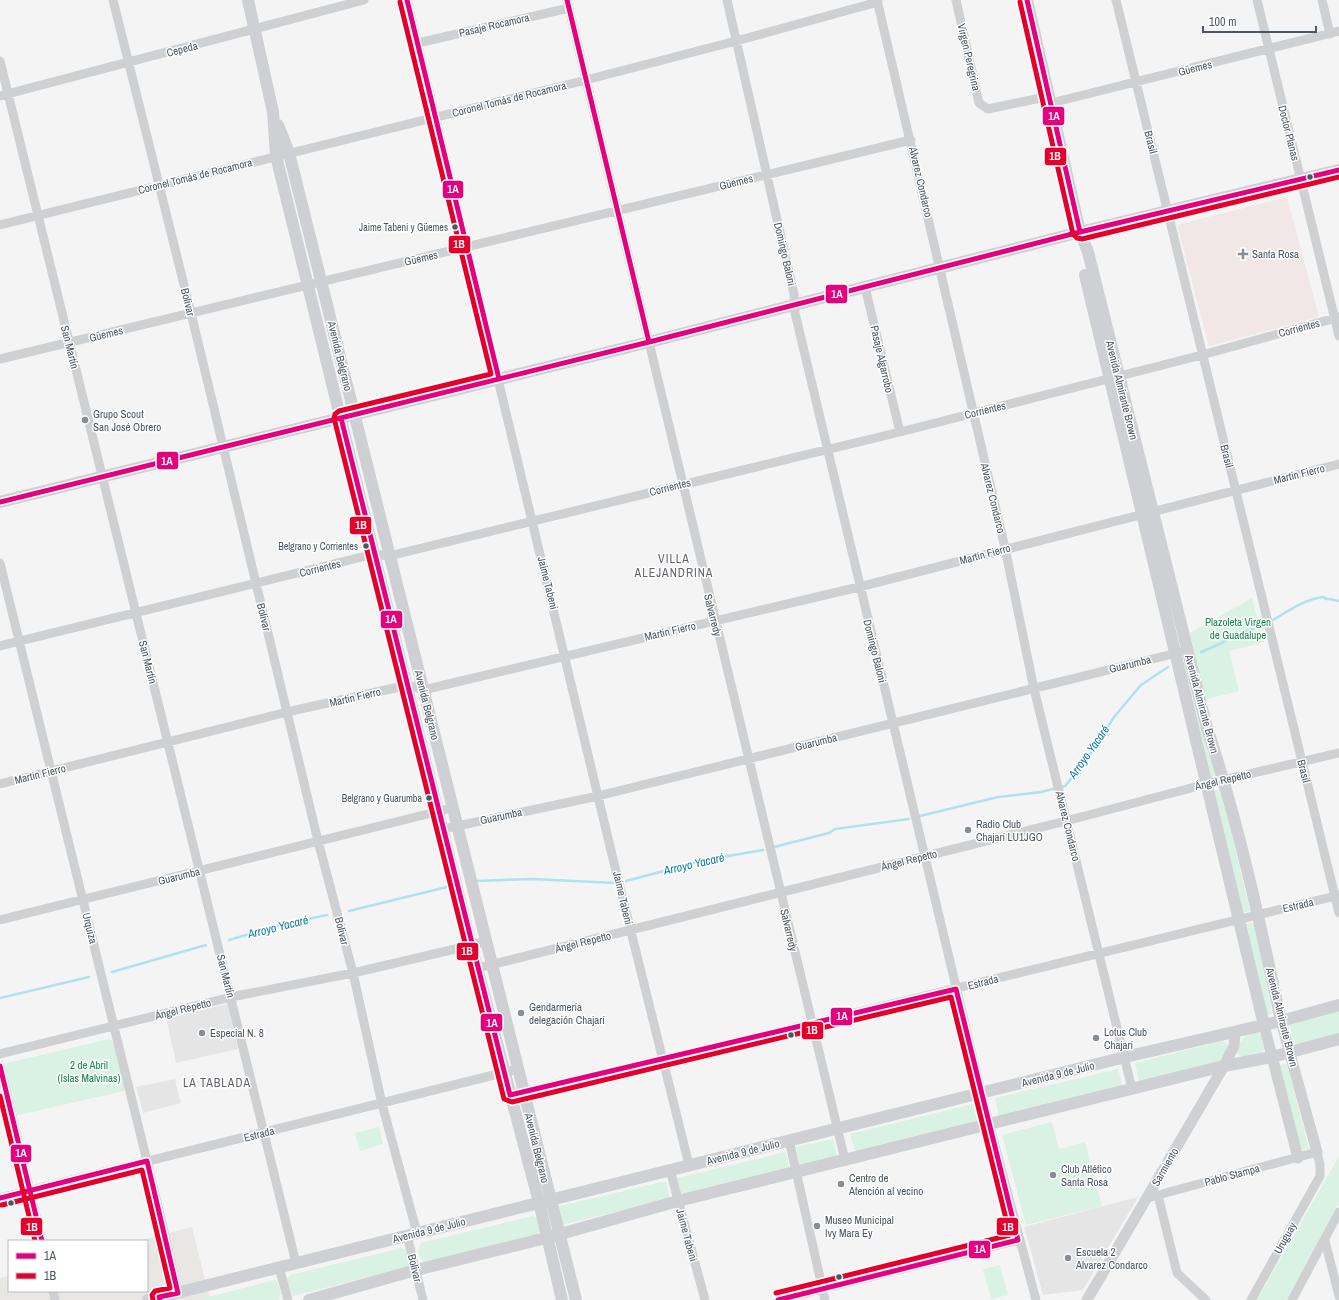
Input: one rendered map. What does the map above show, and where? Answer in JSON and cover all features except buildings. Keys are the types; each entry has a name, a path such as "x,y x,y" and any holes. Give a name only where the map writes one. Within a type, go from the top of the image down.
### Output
{"main road":[{"name":"Avenida Belgrano","path":"248,0 273,112 289,153 456,826 518,1069 544,1201 546,1238 562,1300"},
{"name":"Avenida Almirante Brown","path":"1027,0 1080,232 1080,252 1114,376 1148,512 1188,650 1207,728 1224,780 1258,914 1281,1021"},
{"name":"Avenida Belgrano","path":"273,112 276,156 471,944 510,1095 544,1201 560,1234 576,1300"},
{"path":"0,502 649,342 1080,232 1339,170"},
{"name":"Avenida Almirante Brown","path":"1148,512 1176,653 1264,1025"},
{"name":"Avenida 9 de Julio","path":"156,1299 296,1262 1124,1058 1281,1021 1339,1005"},
{"path":"309,1300 416,1270 546,1238 678,1201 1224,1066 1272,1057 1339,1039"}],"street":[{"name":"Bolivar","path":"113,0 191,313 318,841 352,973 412,1234 416,1270 423,1300"},
{"name":"Cepeda","path":"4,95 364,0"},
{"name":"Jaime Tabeni","path":"407,0 598,796 622,888 630,930 689,1165"},
{"name":"Domingo Baloni","path":"727,0 794,294 795,313 859,587 921,839 981,1093 1018,1240 1036,1300"},
{"name":"Virgen Peregrina","path":"956,0 979,103 988,110"},
{"name":"Brasil","path":"1116,0 1302,762 1337,895 1339,913"},
{"name":"Doctor Planas","path":"1257,0 1301,180 1337,318 1339,336"},
{"path":"1322,0 1334,32"},
{"name":"Coronel Tomás de Rocamora","path":"0,225 39,214 586,80 736,41 878,1"},
{"name":"Alvarez Condarco","path":"878,1 911,140 972,413 1005,548 1034,688 1132,1089"},
{"name":"Pasaje Rocamora","path":"418,43 568,4"},
{"name":"Salvarredy","path":"568,4 714,621 845,1160"},
{"name":"Güemes","path":"988,110 1136,82 1269,50 1334,32"},
{"name":"San Martín","path":"0,61 4,95 39,214 102,477 296,1262"},
{"name":"Güemes","path":"0,359 911,140"},
{"name":"Pasaje Algarrobo","path":"865,287 900,432"},
{"name":"Corrientes","path":"0,646 374,554 390,556 900,432 1114,376 1202,355 1337,318"},
{"name":"Martín Fierro","path":"423,690 859,587 1005,548 1339,464"},
{"name":"Urquiza","path":"0,563 178,1293"},
{"name":"Guarumba","path":"443,829 598,796 1188,650"},
{"path":"408,685 423,690"},
{"name":"Martín Fierro","path":"0,784 287,712 408,685"},
{"name":"Ángel Repetto","path":"478,968 1066,821 1206,784 1339,753"},
{"name":"Guarumba","path":"0,920 452,808"},
{"name":"Estrada","path":"510,1095 956,989 1337,895"},
{"name":"Ángel Repetto","path":"0,1054 231,997 352,973 471,944 485,942"},
{"name":"Avenida Almirante Brown","path":"1281,1021 1291,1052 1317,1152 1320,1165 1320,1176"},
{"name":"Avenida Almirante Brown","path":"1264,1025 1298,1158"},
{"name":"Sarmiento","path":"1087,1300 1152,1197 1224,1066 1234,1046 1235,1032"},
{"path":"0,1066 42,1240"},
{"name":"Estrada","path":"0,1198 518,1069"},
{"path":"789,1140 795,1172 826,1300"},
{"name":"Pablo Stampa","path":"1152,1197 1317,1152"},
{"name":"Jaime Tabeni","path":"670,1170 705,1300"},
{"name":"Uruguay","path":"1251,1300 1320,1176"},
{"path":"1152,1197 1177,1273 1206,1300"},
{"path":"1292,1300 1325,1241 1339,1212"},
{"path":"778,1300 1018,1240"},
{"path":"1325,1241 1339,1294"},
{"path":"279,1267 288,1300"}],"shaded area":[{"name":"Santa Rosa","path":"1287,197 1319,317 1209,346 1177,225"},
{"name":"Especial N. 8","path":"228,1004 238,1049 176,1063 166,1017"},
{"path":"175,1079 181,1103 143,1113 136,1087"},
{"name":"Escuela 2 Alvarez Condarco","path":"1138,1197 1083,1290 1043,1295 1024,1227"},
{"path":"192,1227 210,1300 0,1300 0,1278 8,1276 8,1292 148,1292 148,1240 144,1240"}],"green space":[{"name":"Plazoleta Virgen de Guadalupe","path":"1252,598 1264,642 1229,651 1239,691 1203,700 1190,633"},
{"path":"1186,661 1217,777 1209,779 1182,663"},
{"path":"1221,789 1250,911 1241,913 1212,791"},
{"path":"1255,922 1272,1014 1266,1015 1243,925"},
{"path":"1339,1009 1339,1034 1295,1046 1289,1024"},
{"path":"1253,1033 1259,1033 1264,1049 1261,1053 1241,1057 1235,1051 1244,1037"},
{"name":"2 de Abril (Islas Malvinas)","path":"109,1039 113,1041 128,1090 15,1116 4,1069 7,1063"},
{"path":"1223,1041 1227,1044 1228,1049 1219,1063 1139,1082 1135,1063"},
{"path":"1287,1064 1309,1149 1300,1151 1279,1065"},
{"path":"1118,1069 1123,1087 999,1117 995,1098"},
{"path":"973,1104 978,1122 855,1151 850,1134"},
{"name":"Club Atlético Santa Rosa","path":"1052,1122 1059,1149 1085,1142 1102,1206 1026,1225 1002,1135"},
{"path":"379,1127 383,1144 360,1151 355,1133"},
{"path":"833,1139 837,1157 800,1166 796,1147"},
{"path":"786,1152 790,1170 681,1196 677,1178"},
{"path":"1339,1156 1339,1202 1287,1300 1257,1300"},
{"path":"666,1181 670,1199 561,1225 556,1207"},
{"path":"533,1216 537,1218 540,1230 536,1237 425,1262 420,1256 419,1251 421,1243"},
{"path":"402,1248 406,1250 410,1264 408,1267 293,1296 286,1280 290,1275"},
{"path":"1000,1265 1008,1295 991,1299 983,1269"},
{"path":"274,1280 277,1281 281,1294 278,1300 198,1300"}],"waterway":[{"name":"Arroyo Yacaré","path":"1273,620 1311,600 1324,597 1326,599 1339,601"},
{"name":"Arroyo Yacaré","path":"1201,652 1222,643 1231,636 1251,630 1260,624"},
{"name":"Arroyo Yacaré","path":"920,816 998,797 1041,792 1065,786 1086,761 1114,717 1141,685 1168,667"},
{"name":"Arroyo Yacaré","path":"774,847 829,833 835,829 909,819"},
{"name":"Arroyo Yacaré","path":"626,881 705,860 763,850"},
{"name":"Arroyo Yacaré","path":"477,881 532,879 616,883"},
{"name":"Arroyo Yacaré","path":"349,911 451,886"},
{"name":"Arroyo Yacaré","path":"229,940 280,925 327,915"},
{"name":"Arroyo Yacaré","path":"112,972 206,945"},
{"name":"Arroyo Yacaré","path":"0,998 89,977"}],"transit line":[{"name":"1A","path":"407,0 499,379"},
{"name":"1A","path":"567,0 649,342"},
{"name":"1A","path":"1027,0 1080,232"},
{"name":"1B","path":"400,2 491,374 339,411 335,414 334,418 504,1099 512,1102 951,997 1010,1235 776,1293"},
{"name":"1B","path":"1020,2 1073,234 1077,238 1082,239 1339,177"},
{"name":"1A","path":"0,502 649,342 1080,232 1339,170"},
{"name":"1A","path":"341,418 510,1095 956,989 1018,1240 778,1300"},
{"name":"1A","path":"0,1066 42,1240"},
{"name":"1B","path":"0,1096 35,1240"},
{"name":"1A","path":"0,1198 147,1161 178,1293 159,1297 160,1300"},
{"name":"1B","path":"2,1205 142,1170 170,1288 155,1291 152,1295 153,1300"}],"place":[{"name":"Jaime Tabeni y Güemes","path":"455,227"},
{"name":"Santa Rosa","path":"1243,254"},
{"name":"Grupo Scout San José Obrero","path":"85,420"},
{"name":"Belgrano y Corrientes","path":"366,546"},
{"name":"Belgrano y Guarumba","path":"429,798"},
{"name":"Radio Club Chajarí LU1JGO","path":"968,830"},
{"name":"Gendarmería delegación Chajarí","path":"521,1013"},
{"name":"Especial N. 8","path":"202,1033"},
{"name":"Lotus Club Chajarí","path":"1096,1038"},
{"name":"Club Atlético Santa Rosa","path":"1053,1175"},
{"name":"Centro de Atención al vecino","path":"841,1184"},
{"name":"Museo Municipal Ivy Mara Ey","path":"817,1226"},
{"name":"Escuela 2 Alvarez Condarco","path":"1068,1258"}],"district":[{"name":"VILLA ALEJANDRINA","path":"674,566"},
{"name":"LA TABLADA","path":"217,1083"}]}
